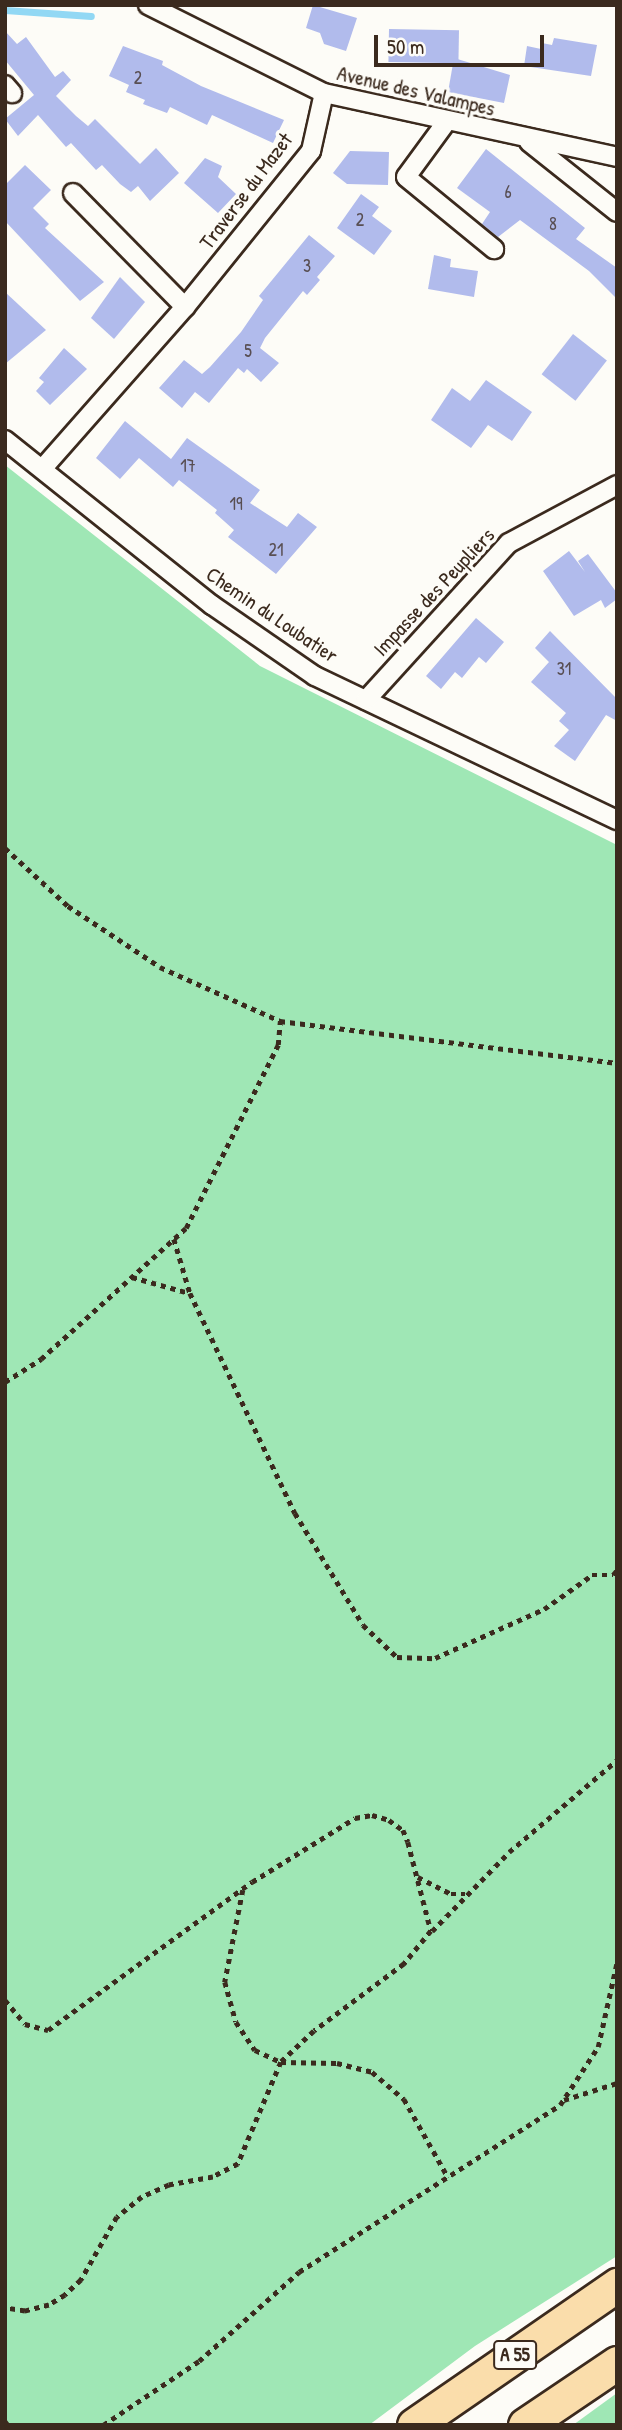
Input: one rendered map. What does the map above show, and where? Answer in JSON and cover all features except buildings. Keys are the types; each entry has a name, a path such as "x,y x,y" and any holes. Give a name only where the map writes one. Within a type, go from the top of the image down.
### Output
{"highway":[{"name":"A 55","path":"414,2425 617,2286"},
{"path":"525,2425 617,2363"}],"street":[{"name":"Avenue des Valampes","path":"148,5 324,93 617,158"},
{"name":"Traverse du Mazet","path":"43,468 185,307 311,151 324,93"},
{"path":"447,121 406,177 494,249"},
{"name":"Avenue des Valampes","path":"525,139 617,212"},
{"path":"73,193 185,307"},
{"name":"Chemin du Loubatier","path":"5,440 212,605 315,676 609,817"},
{"name":"Impasse des Peupliers","path":"366,700 509,542 617,485"},
{"path":"609,817 617,801"}],"path":[{"path":"5,848 68,906 160,967 280,1021 617,1063"},
{"path":"5,1382 41,1359 186,1228 278,1045 280,1021"},
{"path":"174,1239 190,1293 295,1513 363,1625 397,1657 435,1658 544,1609 592,1575 615,1573"},
{"path":"132,1277 190,1293"},
{"path":"5,2308 25,2311 65,2295 81,2280 117,2217 142,2197 169,2185 213,2177 238,2164 281,2062 314,2031 404,1964 466,1894 617,1760"},
{"path":"5,2000 25,2024 48,2030 243,1889 355,1818 372,1815 403,1830 432,1931"},
{"path":"417,1877 451,1894 466,1894"},
{"path":"243,1889 225,1982 236,2022 255,2050 281,2062 337,2063 372,2072 404,2099 448,2176"},
{"path":"103,2425 199,2361 299,2272 448,2176 528,2129 564,2100 598,2047 617,1962"},
{"path":"564,2100 617,2083"}],"green space":[{"path":"5,465 260,666 617,845 617,2256 475,2346 369,2425 5,2425"},
{"path":"617,2393 617,2425 573,2425"}],"waterway":[{"path":"5,10 91,16"}]}
